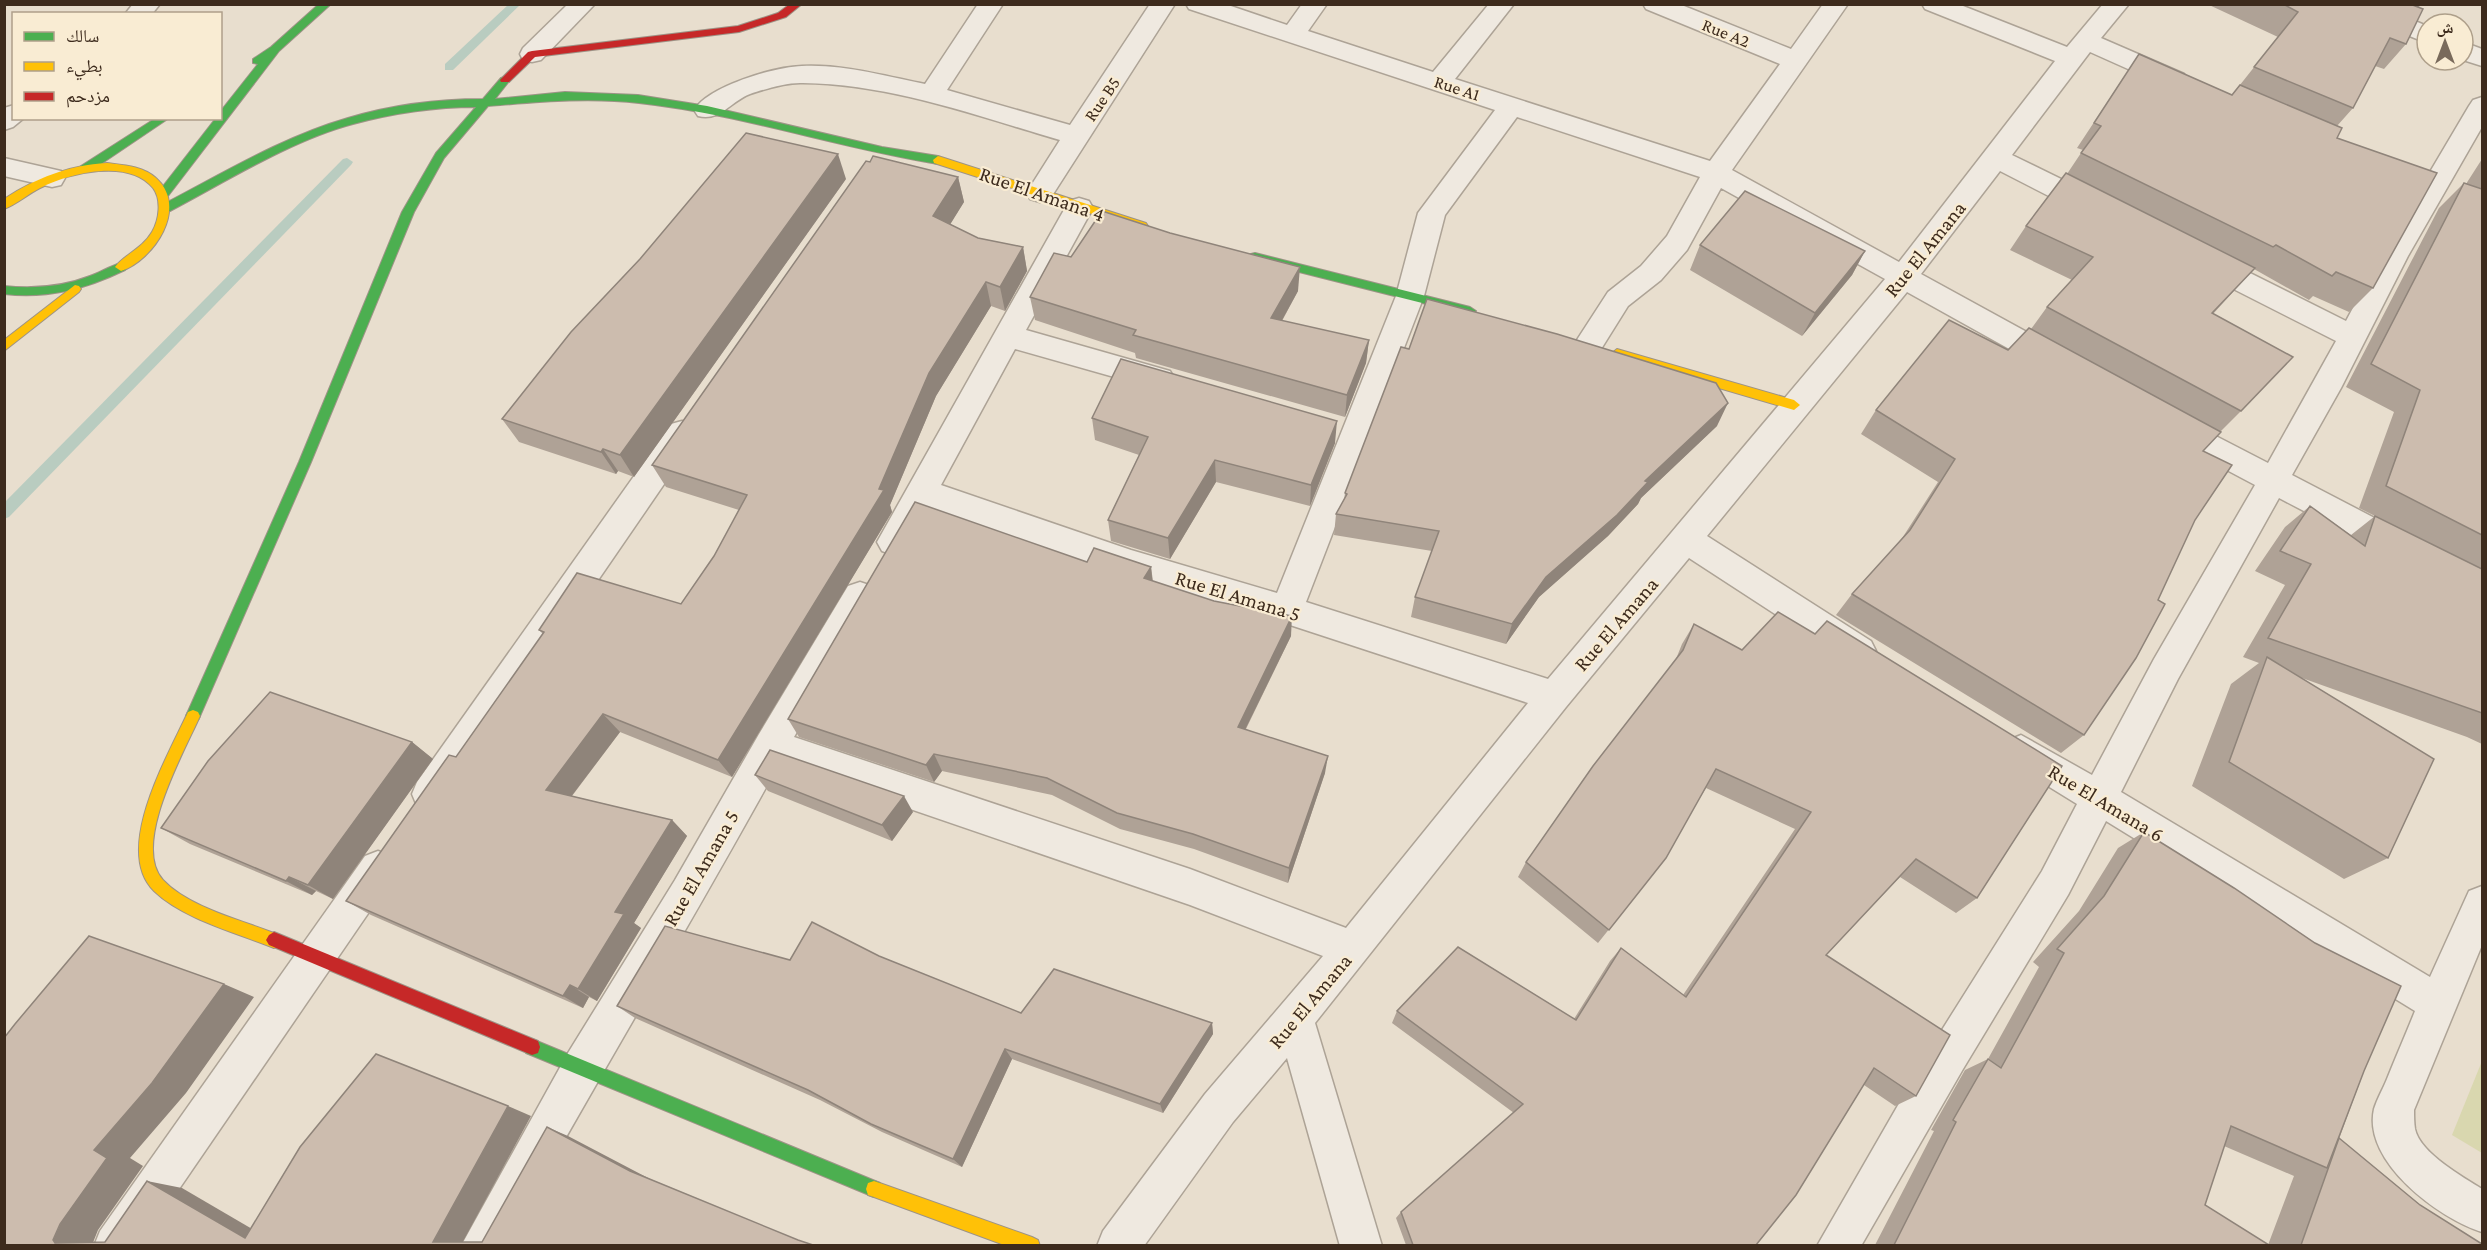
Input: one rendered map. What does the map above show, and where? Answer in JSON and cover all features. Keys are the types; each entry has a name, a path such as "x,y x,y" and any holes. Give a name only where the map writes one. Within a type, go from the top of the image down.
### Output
{"main road":[{"path":"239,73 275,50 326,4"},
{"path":"797,4 782,15 739,29 532,54 440,156 408,212 306,462 158,797 148,830 145,861 153,881 177,899 410,999 582,1067 857,1183 1032,1245"},
{"path":"222,118 275,50"},
{"name":"Rue El Amana 4","path":"166,208 292,143 350,121 440,104 486,104 565,96 638,99 707,110 882,151 949,162 1040,192 1079,208 1153,229"},
{"path":"84,169 161,120"},
{"path":"164,193 221,120"},
{"path":"4,205 28,189 52,178 84,169 126,169 143,174 156,182 164,193 166,208 161,226 149,244 129,262 105,276 77,288 46,294 4,290"},
{"path":"1237,252 1487,316"},
{"path":"4,347 77,288"},
{"path":"1584,344 1794,405"}],"street":[{"path":"532,54 583,4"},
{"path":"931,94 991,4"},
{"name":"Rue B5","path":"1040,192 1163,4"},
{"name":"Rue A1","path":"1198,4 1716,173 2077,374"},
{"path":"1292,36 1315,4"},
{"path":"1439,82 1502,4"},
{"name":"Rue A2","path":"1655,4 1797,61"},
{"path":"1584,344 1618,299 1652,273 1677,243 1716,173 1836,4"},
{"path":"1934,4 2196,89"},
{"name":"Rue El Amana","path":"1118,1245 1219,1108 1353,949 1554,696 1687,540 1794,405 1903,276 2079,50 2118,4"},
{"path":"2351,4 2415,30"},
{"path":"707,110 740,88 801,74 864,80 931,94 1077,136"},
{"path":"1287,610 1344,432 1410,296 1432,213 1512,105"},
{"path":"1838,1245 1948,1055 2055,883 2166,669 2353,337 2433,189 2482,106"},
{"path":"861,180 882,151"},
{"path":"1996,158 2122,221"},
{"path":"4,167 52,178"},
{"name":"Rue El Amana 5","path":"482,1245 582,1067 688,893 771,745 923,492 1079,208"},
{"path":"2174,248 2353,337"},
{"path":"1009,336 1188,387"},
{"path":"115,1245 697,412"},
{"path":"2148,414 2482,590"},
{"name":"Rue El Amana 5","path":"923,492 1131,564 1287,610 1554,696"},
{"path":"1687,540 1888,670"},
{"name":"Rue El Amana 6","path":"1999,738 2438,1003"},
{"path":"771,745 1190,887 1353,949"},
{"path":"2482,904 2394,1110 2392,1126 2398,1145 2411,1161 2431,1179 2482,1212"},
{"path":"1295,1019 1360,1245"}],"shaded area":[{"path":"2482,1061 2482,1153 2452,1135"}],"building":[{"path":"2283,4 2410,4 2423,9 2422,12 2415,12 2415,25 2406,44 2390,38 2353,108 2254,67 2298,12"},
{"path":"2139,54 2232,95 2240,85 2342,128 2337,138 2437,173 2373,288 2336,272 2332,276 2276,245 2273,247 2081,153 2101,126 2094,123"},
{"path":"746,133 838,154 620,455 603,449 601,452 502,419 571,332 640,259"},
{"path":"873,156 958,177 933,216 978,238 1023,247 1000,287 986,282 929,373 879,489 884,490 718,760 603,714 546,790 672,820 615,912 624,914 578,989 570,985 563,996 346,901 449,755 456,757 544,632 539,630 577,573 681,604 714,556 747,495 652,465 866,161 870,162"},
{"path":"2066,173 2255,268 2212,313 2293,357 2241,411 2047,307 2093,257 2026,226"},
{"path":"2464,183 2482,189 2482,535 2386,486 2420,390 2371,364"},
{"path":"1745,191 1865,251 1815,313 1700,245"},
{"path":"1102,211 1170,233 1300,267 1271,318 1369,340 1347,395 1133,335 1136,330 1030,297 1054,253 1071,257"},
{"path":"1427,299 1557,334 1716,383 1728,403 1645,481 1648,482 1617,515 1546,577 1512,624 1415,597 1439,531 1336,514 1347,494 1345,493 1401,347 1409,349"},
{"path":"1949,320 2008,350 2029,328 2221,432 2203,451 2232,465 2195,520 2158,600 2165,604 2136,658 2084,735 1852,594 1910,530 1955,459 1876,410"},
{"path":"1121,359 1337,421 1311,485 1215,460 1168,538 1108,520 1148,437 1092,418"},
{"path":"915,502 1087,562 1094,548 1151,567 1144,578 1214,601 1292,616 1238,727 1328,756 1289,868 1193,834 1117,813 1047,778 934,754 926,765 788,719"},
{"path":"2310,506 2365,546 2375,516 2482,569 2482,713 2268,638 2311,564 2280,551"},
{"path":"1778,612 1815,634 1827,621 2062,766 1977,898 1916,859 1826,955 1950,1035 1916,1096 1874,1068 1796,1195 1756,1245 1413,1245 1401,1212 1523,1104 1397,1011 1458,947 1576,1020 1621,948 1686,997 1811,812 1716,769 1666,858 1609,930 1526,862 1593,766 1683,650 1694,624 1742,650"},
{"path":"2267,657 2434,759 2388,858 2229,762"},
{"path":"270,692 412,742 308,885 289,877 286,881 161,828 208,761"},
{"path":"770,750 904,796 882,825 755,775"},
{"path":"2144,832 2234,888 2315,943 2401,986 2364,1071 2327,1168 2231,1126 2205,1205 2269,1245 1894,1245 1956,1122 1953,1120 1988,1059 2001,1068 2064,953 2057,949 2104,896"},
{"path":"812,922 879,956 1021,1013 1054,969 1212,1023 1160,1104 1005,1049 953,1159 871,1124 808,1090 617,1006 665,926 790,960"},
{"path":"89,936 224,984 152,1083 94,1150 107,1158 60,1224 53,1240 55,1243 105,1242 147,1181 245,1238 300,1147 376,1054 508,1106 433,1242 482,1242 547,1127 630,1171 813,1245 4,1245 4,1038"},
{"path":"2339,1138 2420,1205 2482,1245 2301,1245"}],"waterway":[{"path":"449,67 516,4"},
{"path":"4,513 347,162"}],"traffic: fast":[{"path":"257,61 275,49 326,4"},
{"path":"222,118 275,49"},
{"path":"193,716 305,462 408,212 440,156 505,80"},
{"path":"166,208 292,143 350,121 440,103 486,103 565,96 638,99 707,110 882,151 938,160"},
{"path":"85,169 161,120"},
{"path":"164,193 220,120"},
{"path":"1255,257 1470,311"},
{"path":"4,290 50,291 79,285 121,267"},
{"path":"532,1047 874,1189"}],"traffic: slow":[{"path":"938,160 1142,226"},
{"path":"4,205 38,185 74,171 107,167 139,173 152,180 161,191 164,205 161,224 155,237 145,249 121,267"},
{"path":"4,347 75,289"},
{"path":"1617,354 1794,405"},
{"path":"193,716 156,801 149,825 146,848 148,868 157,884 180,901 274,940"},
{"path":"874,1189 1032,1246"}],"traffic: jam":[{"path":"505,80 532,54 739,29 782,15 797,4"},
{"path":"274,940 532,1047"}]}
